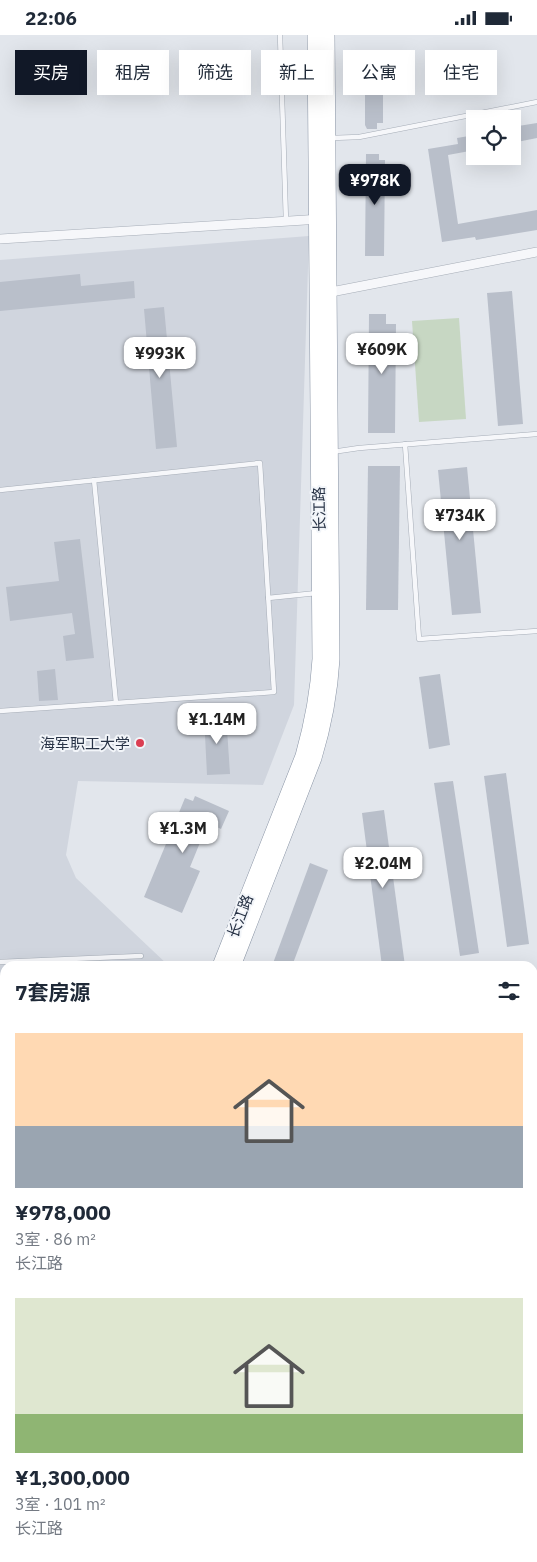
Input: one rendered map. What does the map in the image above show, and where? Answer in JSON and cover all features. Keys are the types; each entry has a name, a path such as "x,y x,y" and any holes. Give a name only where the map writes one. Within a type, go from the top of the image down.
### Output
{"highway":[{"name":"长江路","path":"222,961 302,756 312,725 318,690 320,659 323,219 315,35"},
{"name":"长江路","path":"323,219 328,138 327,35"},
{"name":"长江路","path":"235,961 314,758 328,702 332,659 330,452 323,293"}],"street":[{"path":"0,239 323,219"},
{"path":"323,293 537,252"}],"lane":[{"path":"280,35 286,221"},
{"path":"328,138 359,137 537,102"},
{"path":"330,452 537,434"},
{"path":"405,444 419,639 537,631"},
{"path":"0,490 260,463 274,692 0,711"},
{"path":"94,480 116,703"},
{"path":"268,598 320,593"},
{"path":"0,961 141,956"}],"shaded area":[{"name":"海军职工大学","path":"309,236 294,705 263,785 78,781 66,855 76,878 164,961 0,961 0,260"}],"green space":[{"path":"459,318 466,419 419,422 412,321"}],"building":[{"path":"365,95 383,95 383,123 377,123 377,129 367,129 365,125"},
{"path":"537,123 537,138 521,141 521,126"},
{"path":"466,136 466,152 448,155 458,224 537,210 537,230 476,240 475,237 442,242 428,149 458,144 457,138"},
{"path":"366,154 379,154 379,160 385,160 384,256 365,256"},
{"path":"80,274 81,286 134,281 135,298 0,311 0,282"},
{"path":"512,291 523,424 498,426 487,293"},
{"path":"164,307 177,447 156,449 144,309"},
{"path":"369,314 386,314 386,324 396,324 395,433 368,433"},
{"path":"368,466 400,466 398,610 366,610"},
{"path":"467,467 481,613 452,615 438,470"},
{"path":"80,539 94,658 66,661 63,636 75,634 72,613 10,621 6,587 59,581 54,542"},
{"path":"55,669 58,700 39,701 37,671"},
{"path":"440,674 450,745 429,749 419,677"},
{"path":"226,714 230,774 207,775 204,715"},
{"path":"506,773 529,944 507,947 484,776"},
{"path":"453,781 479,953 460,956 434,783"},
{"path":"195,796 229,811 221,829 208,823 190,867 200,871 182,913 144,897 185,798 193,801"},
{"path":"384,810 404,961 381,961 362,813"},
{"path":"310,863 328,870 294,961 274,961"}],"place":[{"name":"海军职工大学","path":"140,743"}]}
